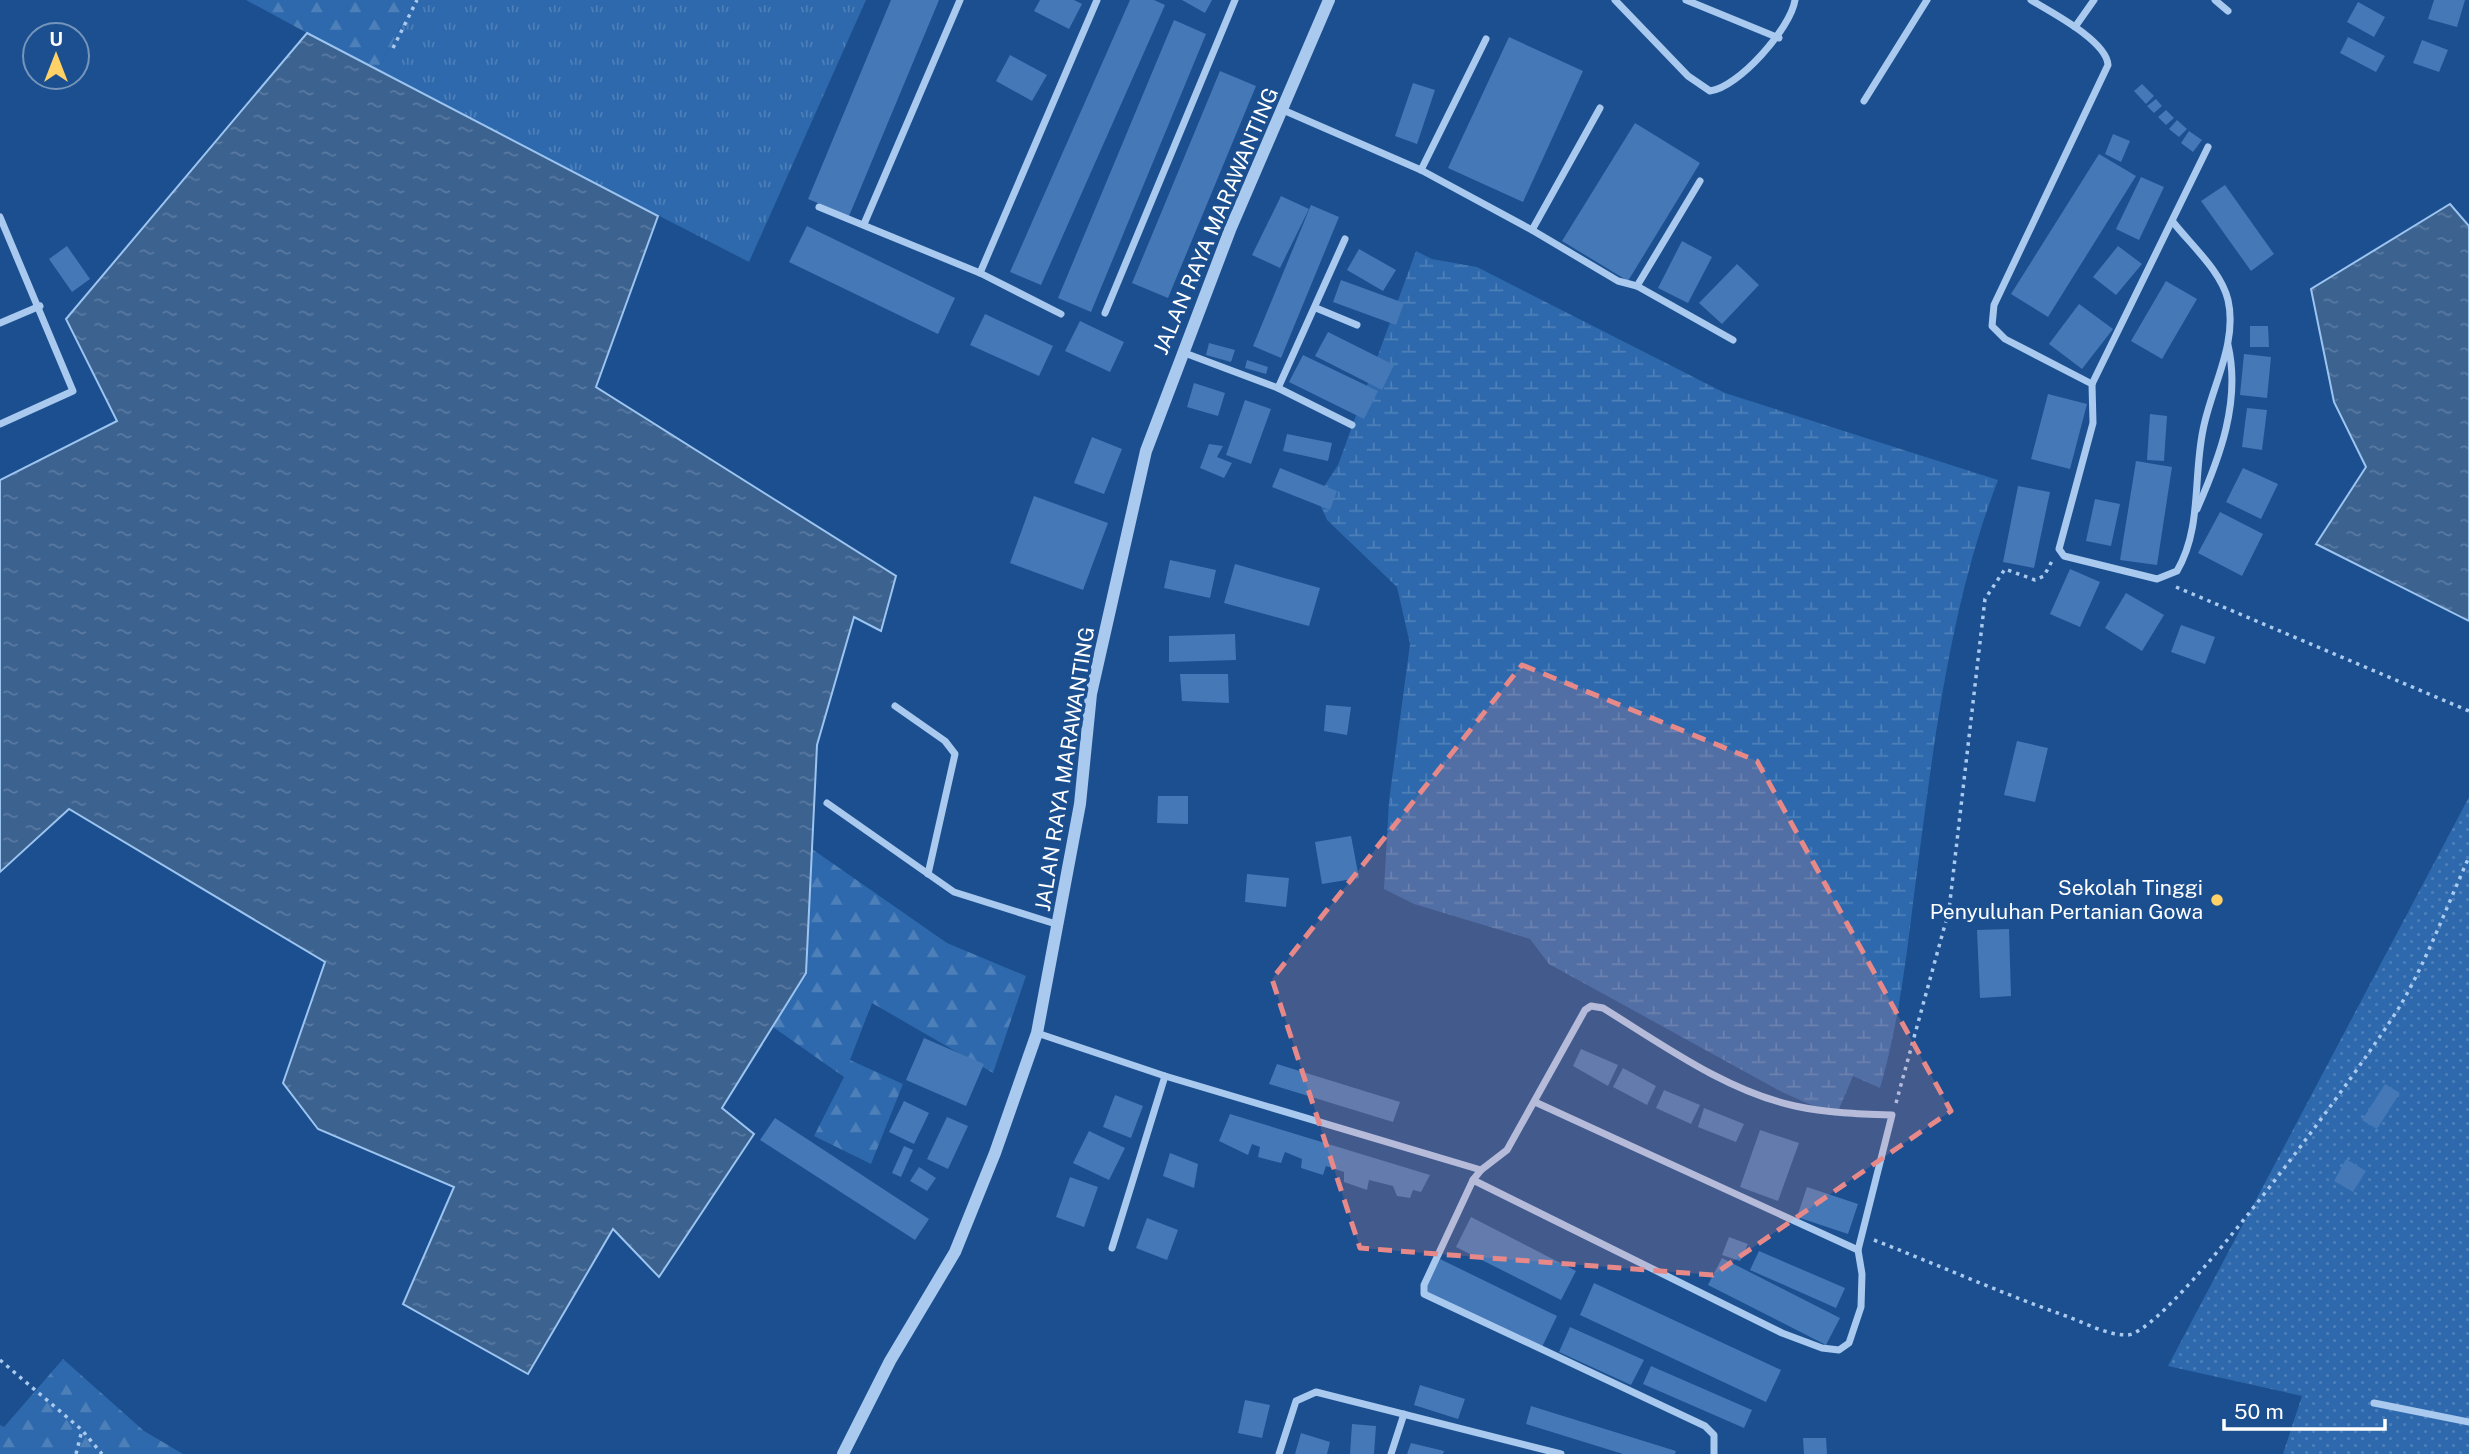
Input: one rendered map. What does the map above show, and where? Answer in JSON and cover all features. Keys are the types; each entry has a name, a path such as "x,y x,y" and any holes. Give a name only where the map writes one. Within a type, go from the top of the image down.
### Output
{"street":[{"path":"864,224 960,0"},
{"path":"980,274 1097,0"},
{"path":"1105,313 1235,0"},
{"name":"JALAN RAYA MARAWANTING","path":"843,1454 891,1361 955,1252 995,1153 1037,1033 1080,804 1091,694 1139,474 1181,351 1329,0"},
{"path":"1615,0 1688,76 1710,91 1727,85 1779,38 1795,0"},
{"path":"1686,0 1779,38"},
{"path":"1864,101 1927,0"},
{"path":"2031,0 2075,27 2105,53 2108,59 2106,74 1994,305 1991,321 1992,327 2005,339 2092,384"},
{"path":"2075,27 2095,0"},
{"path":"2215,0 2228,11"},
{"path":"1421,170 1486,39"},
{"path":"1532,230 1600,108"},
{"path":"1283,110 1421,170 1532,230 1618,281 1637,286 1733,340"},
{"path":"2208,147 2092,384 2093,422 2059,549 2064,556 2157,579 2177,571 2183,560 2196,511 2213,474 2230,410 2233,368 2228,344"},
{"path":"1637,286 1700,181"},
{"path":"819,206 980,274 1061,314"},
{"path":"0,424 73,391 40,306 1,220"},
{"path":"2173,222 2209,267 2227,297 2231,315 2228,344 2202,432 2196,476 2196,511"},
{"path":"1278,388 1345,239"},
{"path":"0,323 40,306"},
{"path":"1316,308 1357,325"},
{"path":"1181,351 1278,388 1352,425"},
{"path":"895,706 945,741 955,754 928,874"},
{"path":"827,803 965,897 1059,926"},
{"path":"1473,1180 1755,1320 1832,1350 1849,1343 1856,1326 1863,1292 1858,1250 1892,1115 1832,1112 1769,1098 1685,1058 1595,1005 1585,1010 1507,1150 1473,1180 1424,1284 1424,1294 1705,1426 1717,1442 1714,1454"},
{"path":"1037,1033 1166,1076 1482,1170"},
{"path":"1112,1248 1166,1076"},
{"path":"1535,1102 1858,1250"},
{"path":"1279,1454 1296,1401 1308,1393 1333,1394 1561,1454"},
{"path":"2374,1403 2469,1422"},
{"path":"1391,1454 1404,1414"}],"path":[{"path":"393,48 417,0"},
{"path":"1892,1115 1950,910 1985,599 1993,582 2005,569 2035,580 2044,576 2059,549"},
{"path":"2157,579 2469,711"},
{"path":"1862,1235 1989,1289 2100,1328 2128,1335 2140,1331 2197,1278 2240,1226 2374,1045 2401,1004 2469,857"},
{"path":"0,1360 82,1430 102,1454"},
{"path":"76,1454 82,1430"}],"highlighted area":[{"path":"1522,665 1757,761 1951,1111 1713,1275 1360,1248 1272,979"}],"green space":[{"path":"246,0 415,0 377,71"},
{"path":"415,0 866,0 749,262 377,71"},
{"path":"1416,251 1432,259 1477,267 1725,393 1998,480 1967,577 1945,677 1902,985 1887,1062 1880,1088 1853,1076 1836,1116 1782,1092 1549,964 1530,939 1414,904 1384,889 1389,801 1410,644 1397,587 1327,520 1317,497 1338,465"},
{"path":"2469,797 2469,1454 2283,1454 2302,1396 2168,1366"},
{"path":"812,849 947,943 1026,976 993,1073 872,1003 850,1060 903,1084 871,1164 814,1136 844,1077 773,1027 806,973"},
{"path":"63,1359 144,1431 183,1454 0,1454 0,1425 4,1427"}],"water":[{"path":"307,33 658,216 596,387 896,576 881,631 854,617 817,745 806,973 722,1108 754,1134 659,1277 613,1229 528,1374 403,1304 454,1187 318,1129 283,1083 325,962 69,809 0,872 0,480 117,421 66,319"},
{"path":"2450,204 2469,226 2469,621 2316,544 2366,467 2334,402 2311,289"}],"building":[{"path":"891,0 939,0 849,216 808,199"},
{"path":"1040,0 1074,0 1082,4 1069,29 1034,11"},
{"path":"1130,0 1154,0 1165,5 1041,285 1010,272"},
{"path":"1182,0 1212,0 1205,13"},
{"path":"2434,0 2465,0 2457,27 2428,19"},
{"path":"2358,2 2385,17 2374,37 2347,22"},
{"path":"1174,20 1206,34 1091,312 1058,298"},
{"path":"1509,37 1583,71 1523,202 1448,168"},
{"path":"2348,37 2385,56 2376,72 2340,53"},
{"path":"2422,40 2448,50 2439,72 2413,63"},
{"path":"1010,55 1047,75 1032,101 996,81"},
{"path":"1220,71 1256,86 1168,298 1132,283"},
{"path":"1413,83 1435,90 1417,144 1395,136"},
{"path":"2142,84 2154,96 2146,104 2134,91"},
{"path":"2156,99 2162,106 2154,113 2147,106"},
{"path":"2166,110 2174,118 2166,125 2158,117"},
{"path":"2177,120 2187,129 2179,137 2169,129"},
{"path":"1635,123 1700,163 1628,281 1562,241"},
{"path":"2189,131 2202,140 2193,152 2181,143"},
{"path":"2113,134 2130,141 2121,162 2105,154"},
{"path":"2099,154 2136,176 2048,317 2011,294"},
{"path":"2141,177 2164,187 2139,240 2116,229"},
{"path":"2225,185 2274,254 2251,271 2201,201"},
{"path":"1281,196 1309,209 1280,268 1252,255"},
{"path":"1311,205 1339,217 1281,358 1253,346"},
{"path":"807,226 955,298 938,334 789,262"},
{"path":"1682,241 1712,257 1688,303 1658,288"},
{"path":"67,246 90,279 72,292 49,259"},
{"path":"2118,246 2142,264 2116,295 2093,277"},
{"path":"1359,249 1396,270 1383,291 1347,270"},
{"path":"1737,264 1759,285 1722,324 1699,303"},
{"path":"1341,280 1404,303 1396,325 1333,302"},
{"path":"2166,281 2197,299 2162,359 2131,341"},
{"path":"2079,304 2113,329 2082,369 2049,344"},
{"path":"985,314 1053,346 1039,376 970,345"},
{"path":"1080,321 1124,342 1110,372 1065,351"},
{"path":"2250,326 2268,326 2269,347 2250,347"},
{"path":"1328,332 1394,365 1382,390 1315,356"},
{"path":"1209,343 1235,350 1231,362 1206,355"},
{"path":"2244,354 2271,357 2267,398 2240,395"},
{"path":"1303,355 1378,391 1364,419 1289,382"},
{"path":"1247,360 1268,367 1266,374 1245,368"},
{"path":"1194,383 1225,393 1218,416 1187,407"},
{"path":"2048,394 2087,404 2070,469 2031,459"},
{"path":"1245,400 1271,409 1251,464 1226,455"},
{"path":"2247,408 2267,410 2262,450 2242,447"},
{"path":"2150,414 2167,416 2164,461 2147,460"},
{"path":"1287,434 1332,443 1328,461 1283,451"},
{"path":"1092,437 1122,449 1104,494 1074,483"},
{"path":"1209,444 1223,446 1217,457 1232,463 1224,478 1200,468"},
{"path":"2136,461 2172,467 2157,565 2120,560"},
{"path":"1280,468 1337,491 1330,510 1272,487"},
{"path":"2243,468 2278,484 2261,519 2226,502"},
{"path":"2018,486 2050,492 2034,568 2003,562"},
{"path":"1034,496 1108,523 1083,590 1010,563"},
{"path":"2095,499 2120,504 2111,546 2086,541"},
{"path":"2220,512 2263,534 2242,576 2198,553"},
{"path":"1170,560 1216,570 1210,598 1164,588"},
{"path":"1235,564 1320,588 1309,626 1224,603"},
{"path":"2070,569 2100,582 2080,627 2050,614"},
{"path":"2126,593 2164,615 2142,651 2105,628"},
{"path":"2181,625 2215,637 2205,664 2171,652"},
{"path":"1235,634 1236,660 1169,662 1169,636"},
{"path":"1180,674 1228,674 1229,703 1182,701"},
{"path":"1326,705 1351,707 1347,735 1324,731"},
{"path":"2017,741 2048,748 2035,802 2004,795"},
{"path":"1158,796 1188,796 1188,824 1157,823"},
{"path":"1351,836 1359,878 1322,884 1315,842"},
{"path":"1247,874 1289,878 1286,907 1245,902"},
{"path":"2009,929 2011,996 1980,998 1977,930"},
{"path":"924,1038 984,1064 966,1106 906,1080"},
{"path":"1581,1049 1618,1065 1608,1086 1573,1066"},
{"path":"1277,1064 1400,1102 1393,1122 1269,1084"},
{"path":"1623,1068 1656,1086 1647,1105 1613,1087"},
{"path":"2385,1084 2400,1093 2377,1129 2362,1120"},
{"path":"1664,1090 1700,1105 1691,1124 1656,1108"},
{"path":"1115,1095 1143,1106 1131,1138 1103,1127"},
{"path":"904,1101 929,1113 914,1144 889,1132"},
{"path":"1704,1108 1744,1124 1736,1142 1698,1127"},
{"path":"1230,1114 1430,1175 1421,1192 1413,1190 1410,1198 1397,1196 1393,1186 1369,1180 1367,1190 1344,1182 1344,1172 1326,1166 1323,1175 1301,1168 1302,1159 1285,1152 1281,1163 1258,1157 1260,1147 1252,1144 1248,1155 1219,1141"},
{"path":"947,1117 968,1126 948,1169 927,1159"},
{"path":"775,1118 929,1219 915,1240 760,1140"},
{"path":"1760,1130 1799,1143 1778,1201 1740,1187"},
{"path":"1089,1131 1125,1148 1109,1180 1073,1163"},
{"path":"904,1146 913,1150 901,1177 892,1173"},
{"path":"1170,1153 1198,1164 1194,1188 1163,1176"},
{"path":"2346,1159 2366,1171 2353,1192 2334,1181"},
{"path":"919,1167 936,1178 927,1191 910,1181"},
{"path":"1070,1177 1098,1187 1084,1227 1056,1217"},
{"path":"1807,1187 1858,1204 1848,1234 1797,1217"},
{"path":"1471,1217 1576,1271 1561,1300 1456,1247"},
{"path":"1147,1218 1178,1230 1167,1260 1136,1248"},
{"path":"1729,1237 1748,1244 1740,1261 1722,1255"},
{"path":"1759,1251 1845,1288 1836,1308 1750,1270"},
{"path":"1722,1258 1840,1318 1826,1345 1708,1285"},
{"path":"1440,1259 1557,1316 1542,1347 1424,1291"},
{"path":"1594,1283 1781,1370 1766,1402 1580,1315"},
{"path":"1570,1327 1644,1360 1631,1385 1559,1352"},
{"path":"1651,1366 1752,1410 1744,1428 1643,1384"},
{"path":"1420,1385 1465,1399 1458,1419 1414,1405"},
{"path":"1245,1400 1270,1405 1262,1438 1238,1433"},
{"path":"1531,1406 1676,1451 1675,1454 1623,1454 1526,1424"},
{"path":"1352,1424 1376,1426 1374,1454 1350,1454"},
{"path":"1301,1433 1330,1442 1327,1454 1295,1454"},
{"path":"1803,1438 1826,1438 1827,1454 1804,1454"},
{"path":"1411,1443 1444,1451 1443,1454 1407,1454"}],"place":[{"name":"Sekolah Tinggi Penyuluhan Pertanian Gowa","path":"2217,900"}]}
